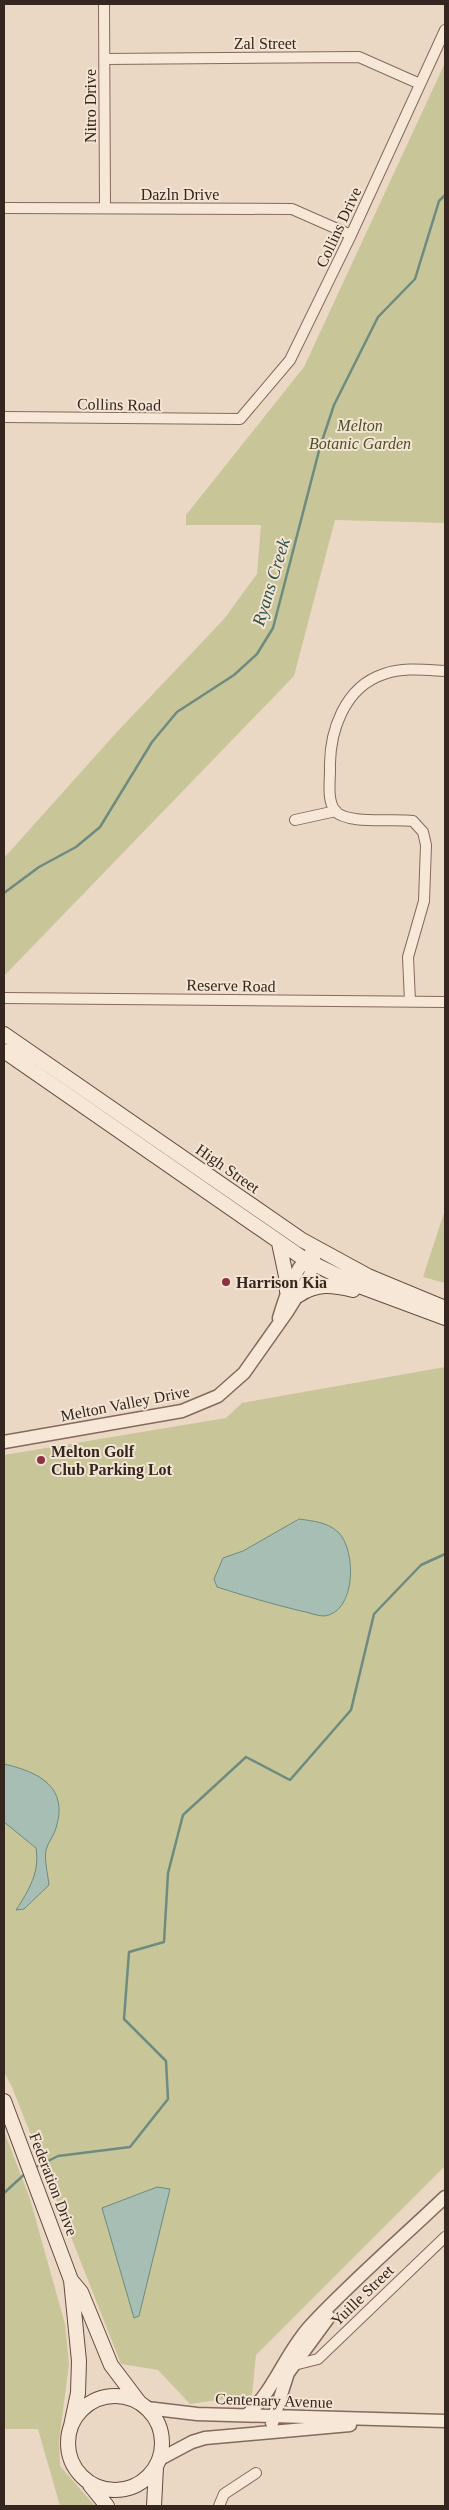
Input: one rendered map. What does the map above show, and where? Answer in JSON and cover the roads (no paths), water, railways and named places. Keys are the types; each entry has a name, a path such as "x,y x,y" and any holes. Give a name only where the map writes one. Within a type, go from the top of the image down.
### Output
{"main road":[{"name":"High Street","path":"4,1034 265,1216 316,1248 368,1276 445,1308"},
{"name":"High Street","path":"4,1051 278,1243 309,1262 404,1304 445,1318"},
{"path":"278,1243 286,1276 293,1293 314,1286 333,1285 404,1304"},
{"name":"Federation Drive","path":"4,2101 70,2280 79,2362 78,2393 71,2426"},
{"name":"Federation Drive","path":"70,2280 81,2292 110,2365 143,2405"},
{"path":"107,2506 75,2469 69,2453 71,2426 82,2409 100,2399 120,2396 143,2405 158,2423 161,2431 163,2440 158,2463 154,2506"},
{"path":"88,2482 108,2490 131,2488 150,2476 158,2463"}],"street":[{"name":"Nitro Drive","path":"104,4 105,208"},
{"name":"Collins Drive","path":"234,420 240,420 290,360 351,235 445,30"},
{"name":"Zal Street","path":"105,59 359,57 420,84"},
{"name":"Dazln Drive","path":"4,208 292,209 351,235"},
{"name":"Collins Road","path":"4,417 234,420"},
{"path":"410,1001 408,957 424,900 426,845 423,832 413,821 350,819 336,811 330,799 329,749 334,727 346,703 361,688 384,674 407,670 445,671"},
{"path":"295,820 336,811"},
{"name":"Reserve Road","path":"4,998 445,1002"},
{"path":"4,1005 16,998"},
{"name":"Melton Valley Drive","path":"4,1442 157,1416 204,1403 227,1389 244,1373 276,1325 316,1248"},
{"name":"Yuille Street","path":"247,2415 267,2394 290,2352 310,2326 445,2197"},
{"name":"Yuille Street","path":"294,2365 318,2359 444,2242"},
{"name":"Yuille Street","path":"264,2432 271,2425 284,2381 294,2365 317,2332 361,2278"},
{"path":"281,2395 291,2416"},
{"name":"Centenary Avenue","path":"143,2405 197,2414 445,2421"},
{"name":"Centenary Avenue","path":"158,2463 192,2442 205,2438 400,2421"},
{"path":"219,2506 224,2494 256,2473"}],"waterway":[{"name":"Ryans Creek","path":"4,893 39,867 76,847 100,827 152,742 177,712 234,675 257,654 273,628 320,447 334,405 378,317 415,279 439,201 445,195"},
{"path":"34,2168 58,2156 130,2147 168,2099 166,2061 124,2019 129,1952 164,1942 168,1873 183,1815 246,1757 290,1780 351,1710 374,1614 421,1565 445,1554"},
{"path":"4,2193 27,2172"}],"place":[{"name":"Harrison Kia","path":"226,1282"},
{"name":"Melton Golf Club Parking Lot","path":"41,1460"}],"park label":[{"name":"Melton Botanic Garden","path":"360,434"}]}
